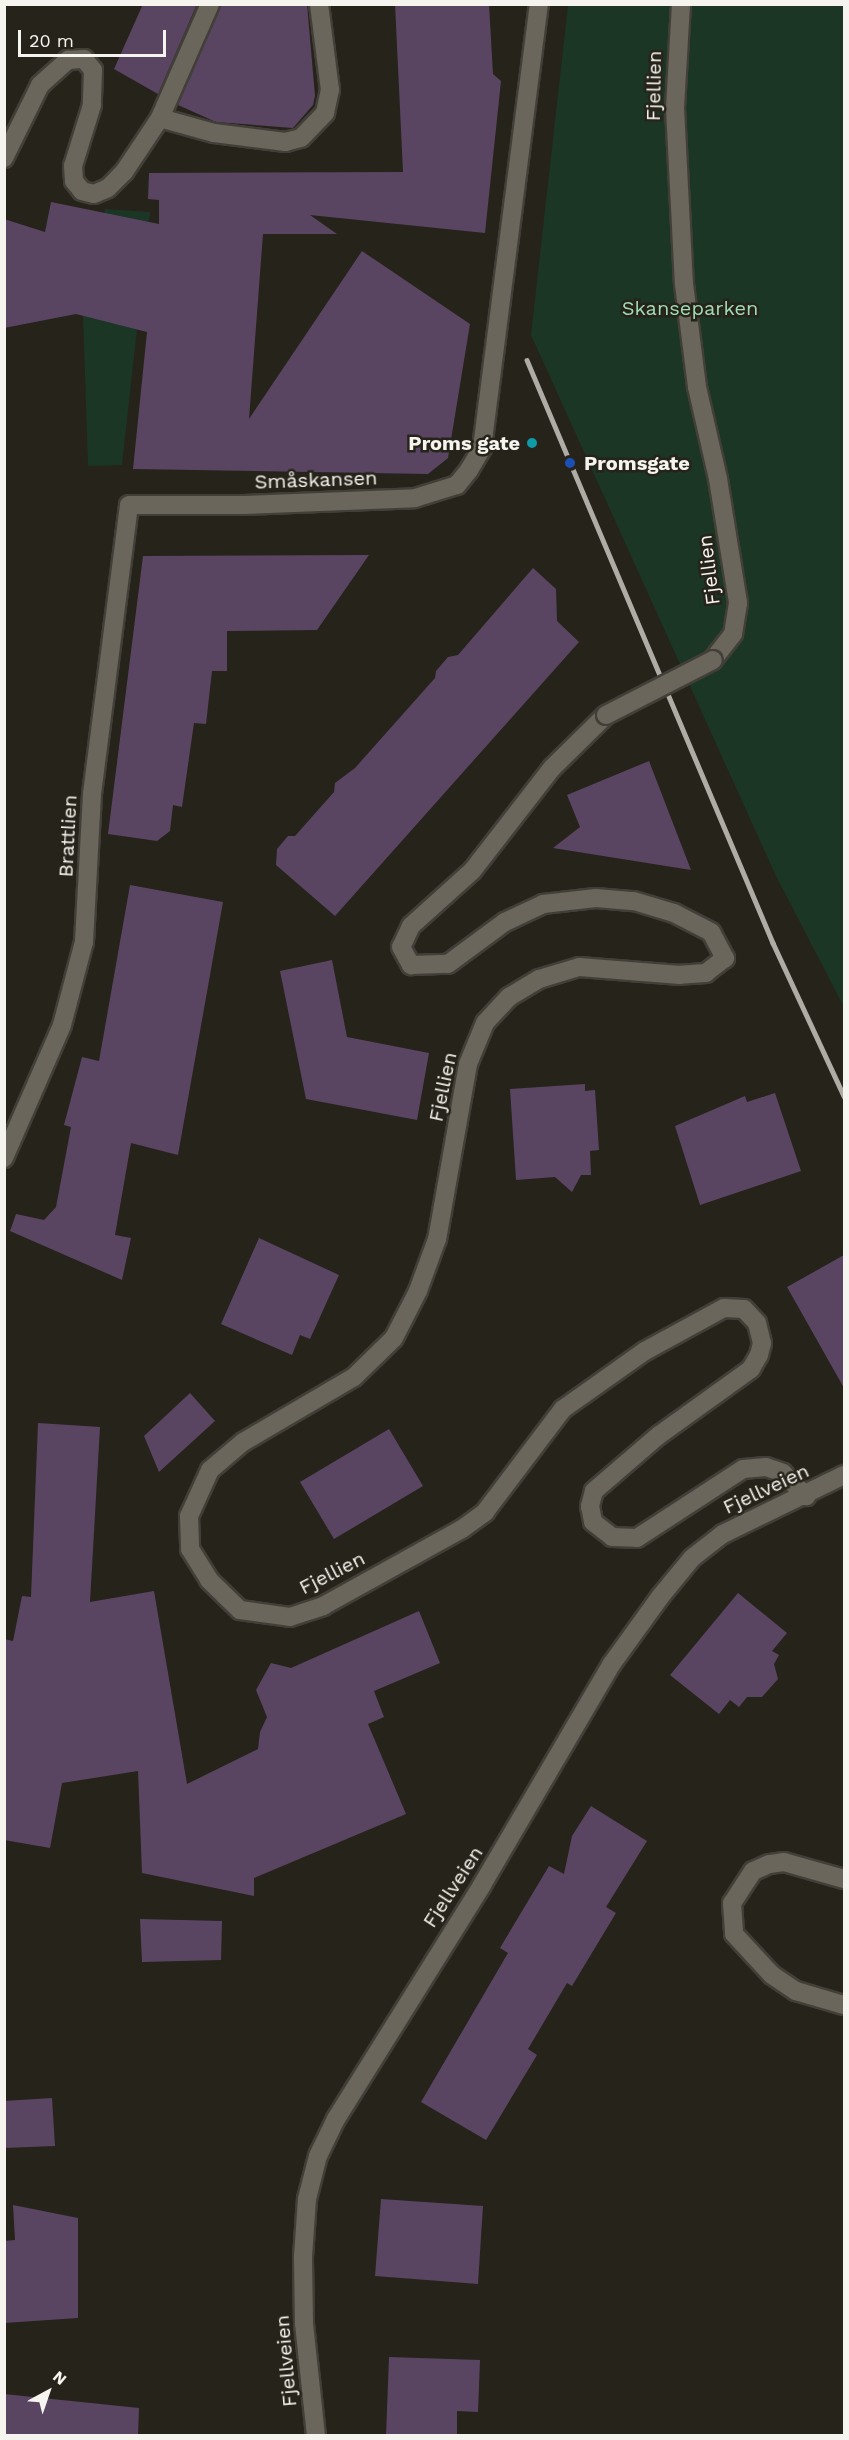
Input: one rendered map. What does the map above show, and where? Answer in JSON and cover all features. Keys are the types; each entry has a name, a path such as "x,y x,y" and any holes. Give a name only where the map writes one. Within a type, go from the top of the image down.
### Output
{"street":[{"path":"4,158 33,95 53,70 68,60 84,59 93,70 92,105 73,166 74,181 82,191 94,194 108,188 124,172 160,118 210,4"},
{"path":"160,118 214,133 285,142 301,138 325,112 330,90 319,4"},
{"name":"Småskansen","path":"129,505 244,506 415,498 457,485 482,448 539,4"},
{"name":"Fjellien","path":"681,4 675,108 684,284 697,387 718,479 738,603 733,634 713,660 606,715 552,768 472,871 411,926 400,947 411,965 448,964 505,922 543,904 596,898 634,901 674,913 711,932 725,958 706,973 680,975 579,967 539,979 509,997 485,1023 468,1064 437,1239 418,1291 394,1338 354,1377 243,1442 210,1470 189,1516 190,1549 209,1580 240,1610 290,1617 323,1606 462,1529 485,1512 563,1409 645,1351 724,1308 744,1309 757,1323 762,1342 759,1355 751,1368 659,1435 594,1491 590,1506 593,1522 612,1537 637,1538 743,1469 766,1467 783,1473 806,1496"},
{"name":"Brattlien","path":"4,1158 62,1025 84,942 92,794 129,505"},
{"name":"Fjellveien","path":"316,2436 304,2323 303,2257 307,2199 318,2156 336,2119 482,1886 611,1665 660,1597 692,1558 723,1534 806,1496 844,1475"},
{"path":"844,1879 784,1862 769,1864 753,1871 732,1903 734,1934 772,1975 796,1991 844,2005"}],"green space":[{"name":"Skanseparken","path":"568,5 844,5 844,1007 776,876 531,335"},
{"path":"105,209 150,212 122,465 88,466 83,316"}],"building":[{"path":"143,4 197,4 158,94 114,69"},
{"path":"221,4 307,4 315,96 313,105 293,128 216,122 178,105"},
{"path":"395,4 489,4 493,74 501,81 485,233 310,215 337,234 263,234 249,419 362,251 470,324 448,458 428,474 133,469 147,332 76,314 4,328 4,219 45,232 51,202 159,224 159,200 148,199 149,173 403,172"},
{"path":"369,555 317,630 227,631 227,671 212,671 206,724 194,723 182,807 173,805 170,831 157,841 108,834 143,556"},
{"path":"533,568 556,589 557,621 579,642 335,916 276,865 277,849 288,836 295,836 334,792 335,783 355,768 435,678 436,671 448,657 458,655"},
{"path":"649,761 691,870 553,848 580,827 567,795"},
{"path":"130,885 223,902 178,1155 131,1143 115,1235 131,1238 122,1280 10,1231 16,1214 44,1220 56,1207 71,1127 64,1125 82,1057 99,1061"},
{"path":"332,960 347,1037 429,1053 417,1120 306,1099 280,971"},
{"path":"585,1084 585,1091 595,1090 599,1150 590,1151 591,1175 581,1175 572,1192 555,1177 516,1180 510,1089"},
{"path":"775,1093 801,1171 700,1205 675,1126 745,1096 747,1102"},
{"path":"259,1238 339,1275 310,1339 300,1335 292,1355 221,1324"},
{"path":"844,1255 844,1388 787,1287"},
{"path":"190,1393 215,1421 159,1472 144,1436"},
{"path":"38,1423 100,1427 90,1602 154,1591 187,1784 258,1749 260,1732 267,1717 256,1690 271,1663 291,1668 419,1611 440,1663 374,1691 384,1717 368,1724 406,1814 254,1878 254,1896 142,1873 138,1771 62,1783 50,1848 4,1840 4,1639 13,1641 22,1596 31,1597"},
{"path":"389,1429 423,1486 334,1539 300,1482"},
{"path":"738,1593 787,1633 772,1651 779,1655 774,1664 778,1679 762,1697 747,1697 739,1707 730,1700 719,1714 670,1675"},
{"path":"591,1806 647,1841 606,1907 616,1913 572,1986 567,1983 528,2049 537,2055 486,2140 421,2102 508,1953 500,1948 549,1866 564,1874 572,1836"},
{"path":"140,1919 222,1921 221,1960 142,1962"},
{"path":"52,2098 55,2146 4,2148 4,2101"},
{"path":"381,2199 483,2206 478,2284 375,2276"},
{"path":"13,2205 78,2218 78,2318 4,2323 4,2241 15,2240"},
{"path":"389,2357 480,2360 478,2412 457,2411 457,2436 386,2436"},
{"path":"4,2394 139,2408 138,2436 4,2436"}],"railway":[{"path":"527,360 773,943 844,1096"}],"place":[{"name":"Proms gate","path":"532,443"},
{"name":"Promsgate","path":"570,463"}]}
